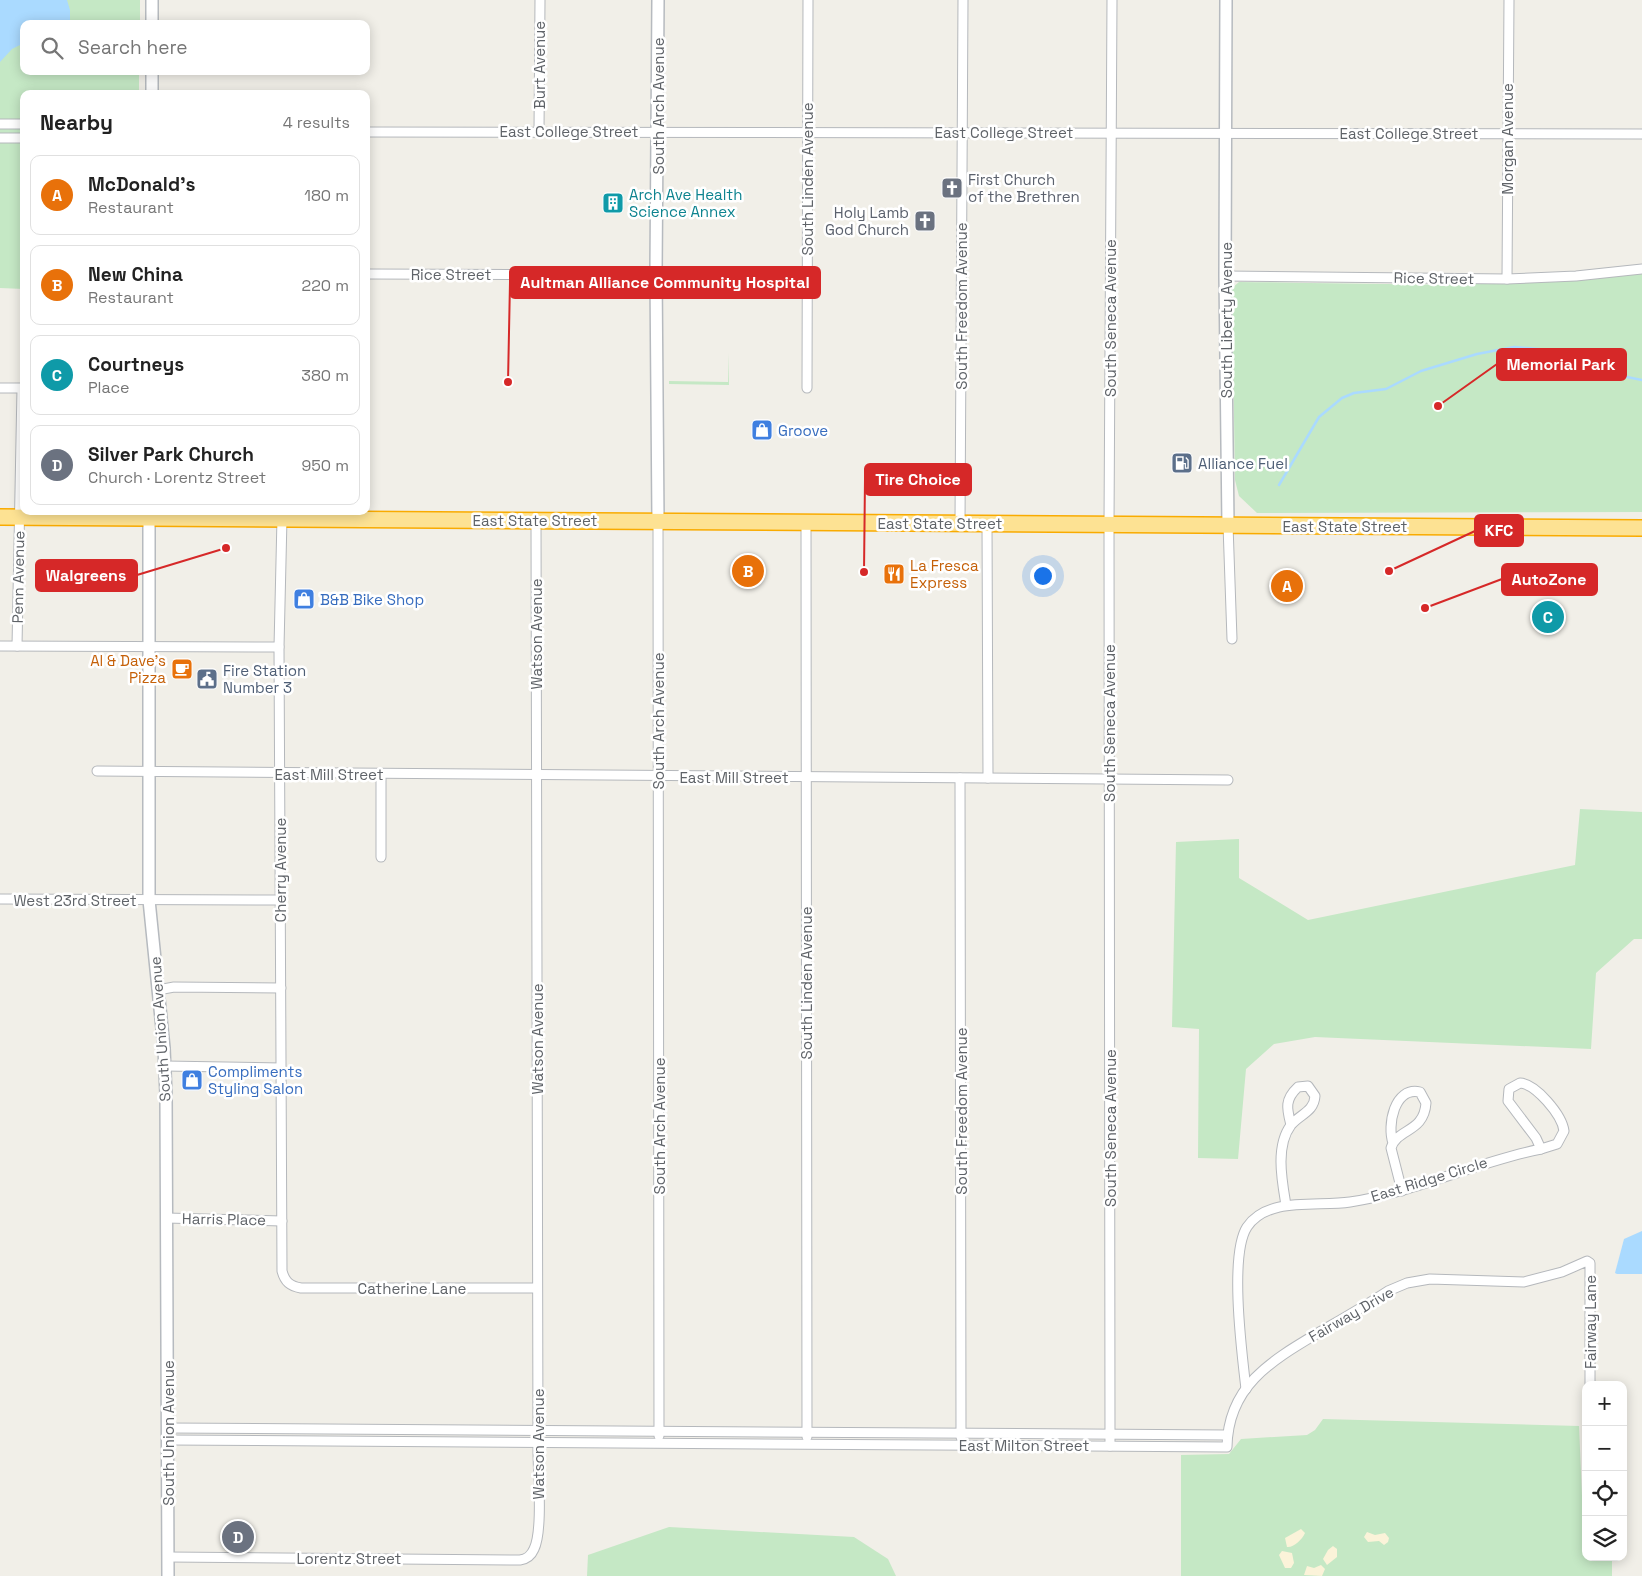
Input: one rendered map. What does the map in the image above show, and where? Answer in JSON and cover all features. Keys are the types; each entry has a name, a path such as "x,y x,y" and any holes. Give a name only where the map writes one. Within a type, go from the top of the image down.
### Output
{"highway":[{"name":"East State Street","path":"0,517 149,515 282,518 1642,528"}],"main road":[{"path":"152,0 152,20"},
{"name":"South Arch Avenue","path":"658,0 656,275 658,521"},
{"name":"South Liberty Avenue","path":"1226,0 1225,276 1228,525"},
{"path":"152,75 152,90"},
{"name":"South Union Avenue","path":"149,515 149,900 165,1066 168,1576"}],"street":[{"name":"Burt Avenue","path":"539,131 540,0"},
{"name":"South Linden Avenue","path":"807,388 808,0"},
{"name":"South Freedom Avenue","path":"960,523 963,0"},
{"name":"South Seneca Avenue","path":"1110,1446 1109,524 1112,0"},
{"name":"Morgan Avenue","path":"1507,279 1509,0"},
{"path":"0,124 20,124"},
{"name":"East College Street","path":"370,132 807,131 1642,134"},
{"path":"0,138 20,138"},
{"name":"Rice Street","path":"1225,276 1507,279 1576,276 1642,268"},
{"name":"Rice Street","path":"370,274 656,275"},
{"path":"0,388 20,388"},
{"name":"Penn Avenue","path":"17,646 20,486"},
{"name":"Cherry Avenue","path":"282,518 279,647 282,1271 288,1284"},
{"name":"Watson Avenue","path":"529,1556 534,1549 538,1535 536,520"},
{"name":"South Arch Avenue","path":"658,521 659,1443"},
{"name":"South Linden Avenue","path":"806,522 807,1444"},
{"path":"987,523 988,778"},
{"name":"South Liberty Avenue","path":"1228,525 1232,639"},
{"path":"0,646 279,647"},
{"name":"East Mill Street","path":"96,771 381,775 1228,780"},
{"path":"381,775 381,857"},
{"name":"South Freedom Avenue","path":"960,778 961,1445"},
{"name":"West 23rd Street","path":"0,899 280,900"},
{"path":"158,990 174,987 281,988"},
{"path":"165,1066 281,1068"},
{"name":"East Ridge Circle","path":"1246,1389 1238,1317 1241,1241 1249,1224 1259,1215 1271,1208 1286,1205 1350,1202 1402,1191 1486,1162 1552,1147 1561,1140 1564,1131 1561,1118 1529,1085 1520,1083 1513,1085 1508,1093 1508,1102 1536,1138 1541,1149"},
{"path":"1393,1143 1416,1126 1424,1116 1426,1103 1420,1092 1407,1094 1397,1104 1392,1121 1392,1154 1402,1191"},
{"path":"1286,1205 1281,1168 1284,1145 1291,1125"},
{"name":"Harris Place","path":"166,1218 282,1221"},
{"name":"Fairway Drive","path":"1246,1389 1256,1376 1274,1360 1397,1287 1430,1280 1524,1282 1544,1278 1588,1261"},
{"name":"Fairway Lane","path":"1588,1261 1590,1263 1590,1381"},
{"name":"Catherine Lane","path":"288,1284 301,1288 537,1288"},
{"path":"1227,1435 1228,1424 1246,1389"},
{"name":"East Milton Street","path":"168,1428 1227,1435 1227,1447 168,1440"},
{"path":"252,1428 252,1441"},
{"path":"322,1429 322,1441"},
{"path":"393,1441 394,1429"},
{"path":"463,1430 463,1442"},
{"path":"595,1430 596,1442"},
{"path":"723,1431 723,1443"},
{"path":"882,1432 882,1444"},
{"path":"1166,1434 1166,1447"},
{"name":"Lorentz Street","path":"168,1557 520,1560 529,1556"}],"green space":[{"path":"0,0 140,0 140,20 20,20 20,75 139,75 139,90 20,90 20,289 0,288"},
{"path":"1642,271 1642,512 1257,513 1239,496 1235,480 1232,288 1239,282 1491,284 1592,277"},
{"path":"728,353 729,385 669,384 669,381 728,382"},
{"path":"1580,809 1642,812 1642,939 1634,939 1596,973 1591,1049 1315,1037 1274,1044 1246,1069 1238,1159 1198,1158 1199,1029 1172,1027 1176,842 1239,839 1239,878 1308,920 1575,865"},
{"path":"1323,1419 1579,1426 1582,1561 1612,1561 1612,1576 1181,1576 1181,1455 1229,1454 1241,1439 1307,1435 1315,1430"},
{"path":"669,1527 854,1537 888,1559 896,1576 587,1576 588,1555"}],"sand":[{"path":"1301,1529 1305,1533 1302,1538 1295,1545 1287,1547 1285,1538"},
{"path":"1367,1532 1375,1535 1385,1533 1389,1538 1388,1542 1384,1545 1379,1541 1368,1542 1364,1537"},
{"path":"1333,1546 1337,1549 1337,1557 1327,1565 1323,1559 1328,1550"},
{"path":"1282,1551 1292,1553 1294,1563 1291,1568 1285,1568 1279,1555"},
{"path":"1321,1565 1325,1569 1322,1576 1304,1575 1307,1566 1314,1568"}],"water":[{"path":"0,0 67,0 70,20 20,20 20,45 12,49 0,62"},
{"path":"1642,1231 1642,1274 1615,1273 1624,1239"}],"waterway":[{"path":"1279,485 1319,417 1342,398 1354,393 1386,389 1421,371 1477,354 1514,347 1539,349 1559,353 1607,373 1642,380"}],"place":[{"name":"First Church of the Brethren","path":"952,188"},
{"name":"Arch Ave Health Science Annex","path":"613,203"},
{"name":"Holy Lamb God Church","path":"925,221"},
{"name":"Aultman Alliance Community Hospital","path":"508,382"},
{"name":"Memorial Park","path":"1438,406"},
{"name":"Groove","path":"762,430"},
{"name":"Alliance Fuel","path":"1182,463"},
{"name":"Walgreens","path":"226,548"},
{"name":"New China","path":"748,571"},
{"name":"KFC","path":"1389,571"},
{"name":"Tire Choice","path":"864,572"},
{"name":"La Fresca Express","path":"894,574"},
{"name":"McDonald's","path":"1287,586"},
{"name":"B&B Bike Shop","path":"304,599"},
{"name":"AutoZone","path":"1425,608"},
{"name":"Courtneys","path":"1548,617"},
{"name":"Al & Dave's Pizza","path":"182,669"},
{"name":"Fire Station Number 3","path":"207,679"},
{"name":"Compliments Styling Salon","path":"192,1080"},
{"name":"Silver Park Church","path":"238,1537"}]}
